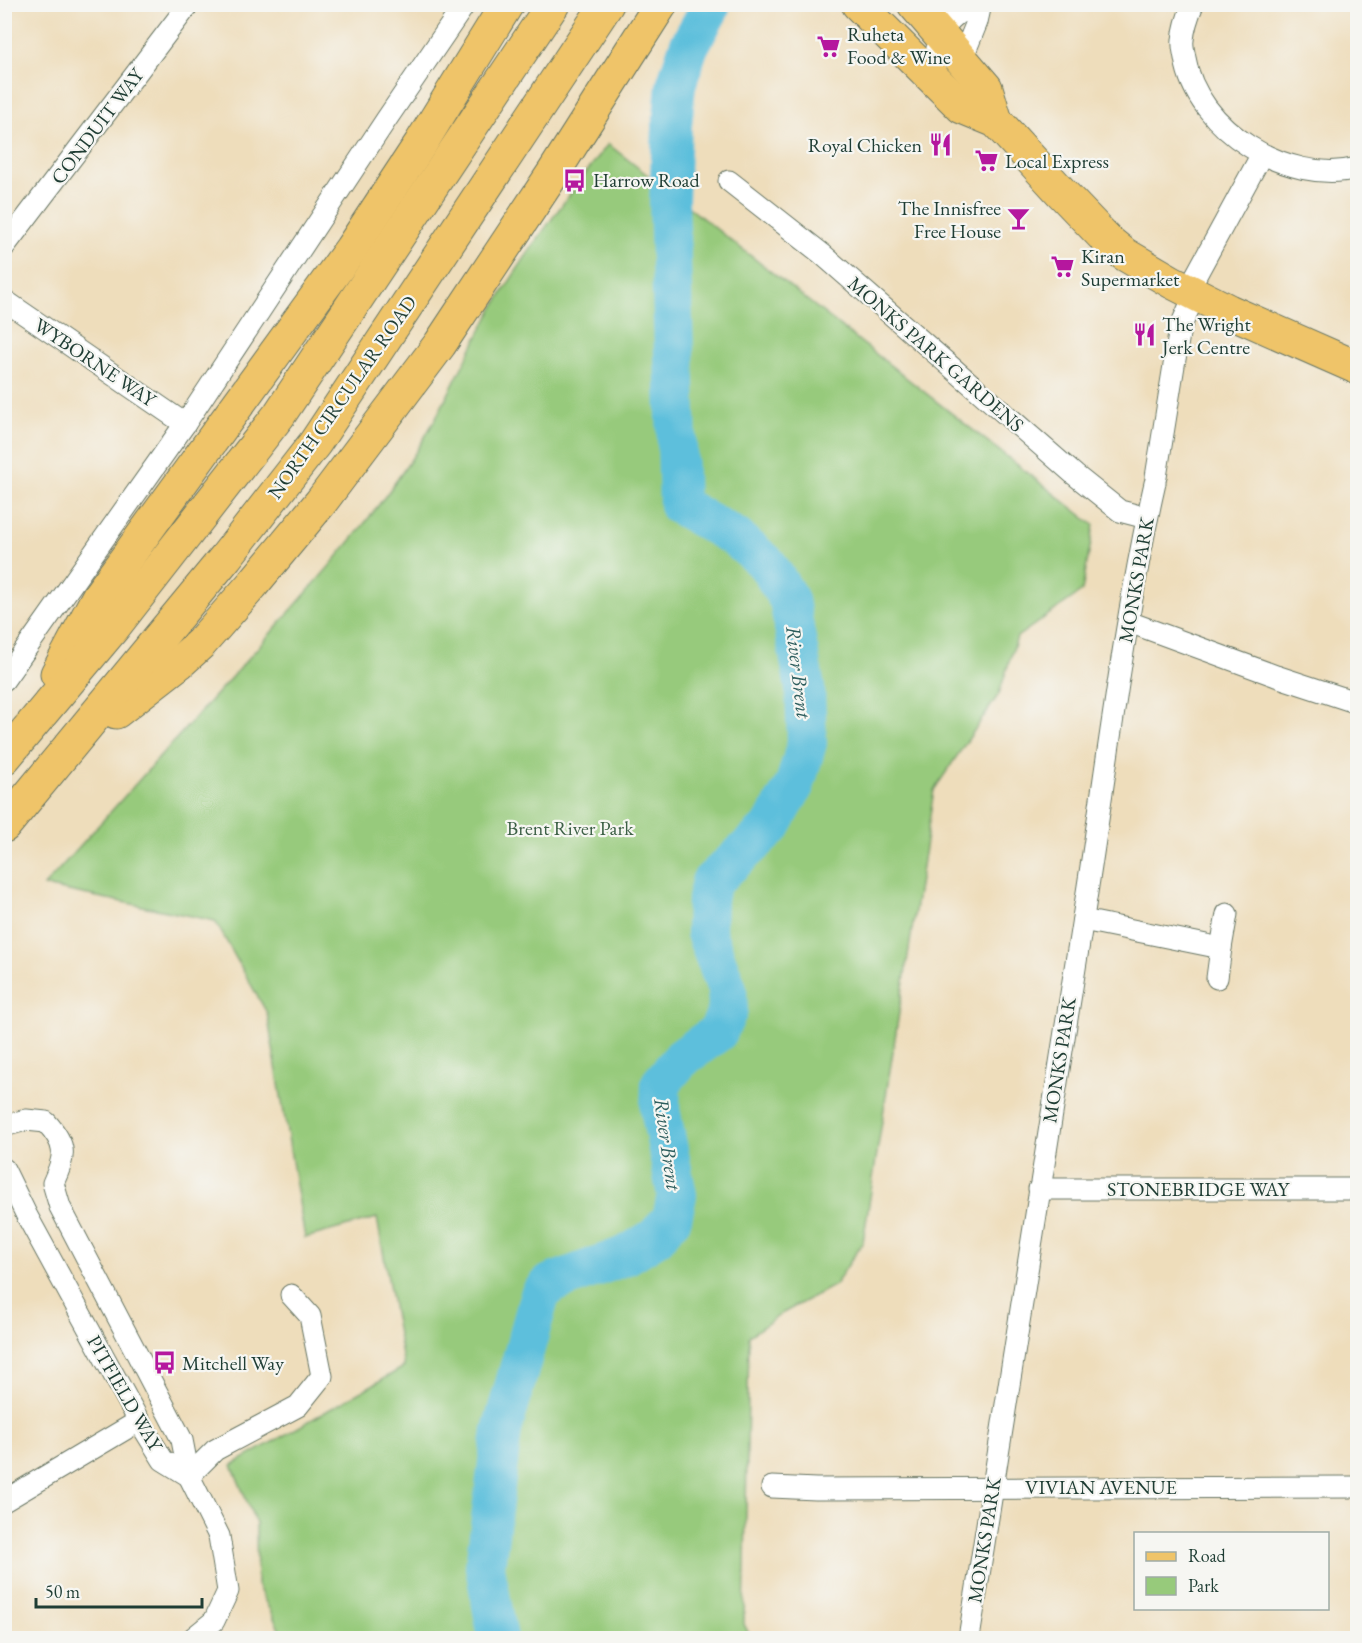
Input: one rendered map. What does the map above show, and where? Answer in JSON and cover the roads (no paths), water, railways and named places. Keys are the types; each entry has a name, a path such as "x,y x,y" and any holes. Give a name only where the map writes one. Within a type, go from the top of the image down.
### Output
{"main road":[{"path":"34,722 82,624 98,597 351,249 421,143 507,4"},
{"path":"4,758 120,619 279,415 553,4"},
{"name":"NORTH CIRCULAR ROAD","path":"4,826 226,557 315,443 607,4"},
{"path":"70,748 179,663 201,643 321,502 440,344 661,4"},
{"path":"858,4 962,106 996,121 1108,241 1144,267 1191,292 1358,368"},
{"path":"914,4 986,88 996,121"}],"street":[{"name":"CONDUIT WAY","path":"4,247 189,4"},
{"path":"1193,4 1185,25 1182,42 1187,74 1194,91 1213,115 1236,138 1262,154 1301,168 1327,170 1358,168"},
{"path":"934,78 939,35 957,14 980,6 977,22 962,60"},
{"path":"4,680 185,424 386,120 457,7"},
{"name":"MONKS PARK","path":"969,1638 1129,622 1180,328 1191,292 1262,154"},
{"name":"MONKS PARK GARDENS","path":"729,181 822,254 1075,475 1120,511 1147,518"},
{"name":"WYBORNE WAY","path":"4,300 185,424"},
{"path":"1129,622 1276,676 1358,703"},
{"path":"1217,978 1227,915"},
{"path":"1083,920 1221,948"},
{"name":"PITFIELD WAY","path":"4,1126 26,1120 46,1122 58,1135 63,1147 62,1164 53,1183 60,1207 182,1440 189,1476"},
{"name":"PITFIELD WAY","path":"4,1169 27,1216 139,1421 163,1460 189,1476"},
{"name":"STONEBRIDGE WAY","path":"1039,1189 1358,1189"},
{"path":"193,1638 214,1621 228,1591 219,1536 189,1476 215,1450 298,1406 322,1376 310,1316 291,1295"},
{"path":"4,1502 139,1421"},
{"name":"VIVIAN AVENUE","path":"772,1487 816,1489 1358,1487"}],"waterway":[{"name":"River Brent","path":"498,1638 485,1567 502,1430 540,1295 550,1284 627,1255 656,1237 672,1218 677,1195 660,1109 661,1083 682,1058 718,1032 728,1010 727,989 706,933 707,899 711,882 771,827 795,784 807,743 805,688 789,600 767,564 735,537 679,505 669,201 672,126 676,85 689,46 710,8"}],"place":[{"name":"Ruheta Food & Wine","path":"829,46"},
{"name":"Royal Chicken","path":"940,145"},
{"name":"Local Express","path":"987,161"},
{"name":"Harrow Road","path":"575,180"},
{"name":"The Innisfree Free House","path":"1019,219"},
{"name":"Kiran Supermarket","path":"1063,267"},
{"name":"The Wright Jerk Centre","path":"1144,335"},
{"name":"Mitchell Way","path":"164,1363"}],"park label":[{"name":"Brent River Park","path":"570,828"}]}
